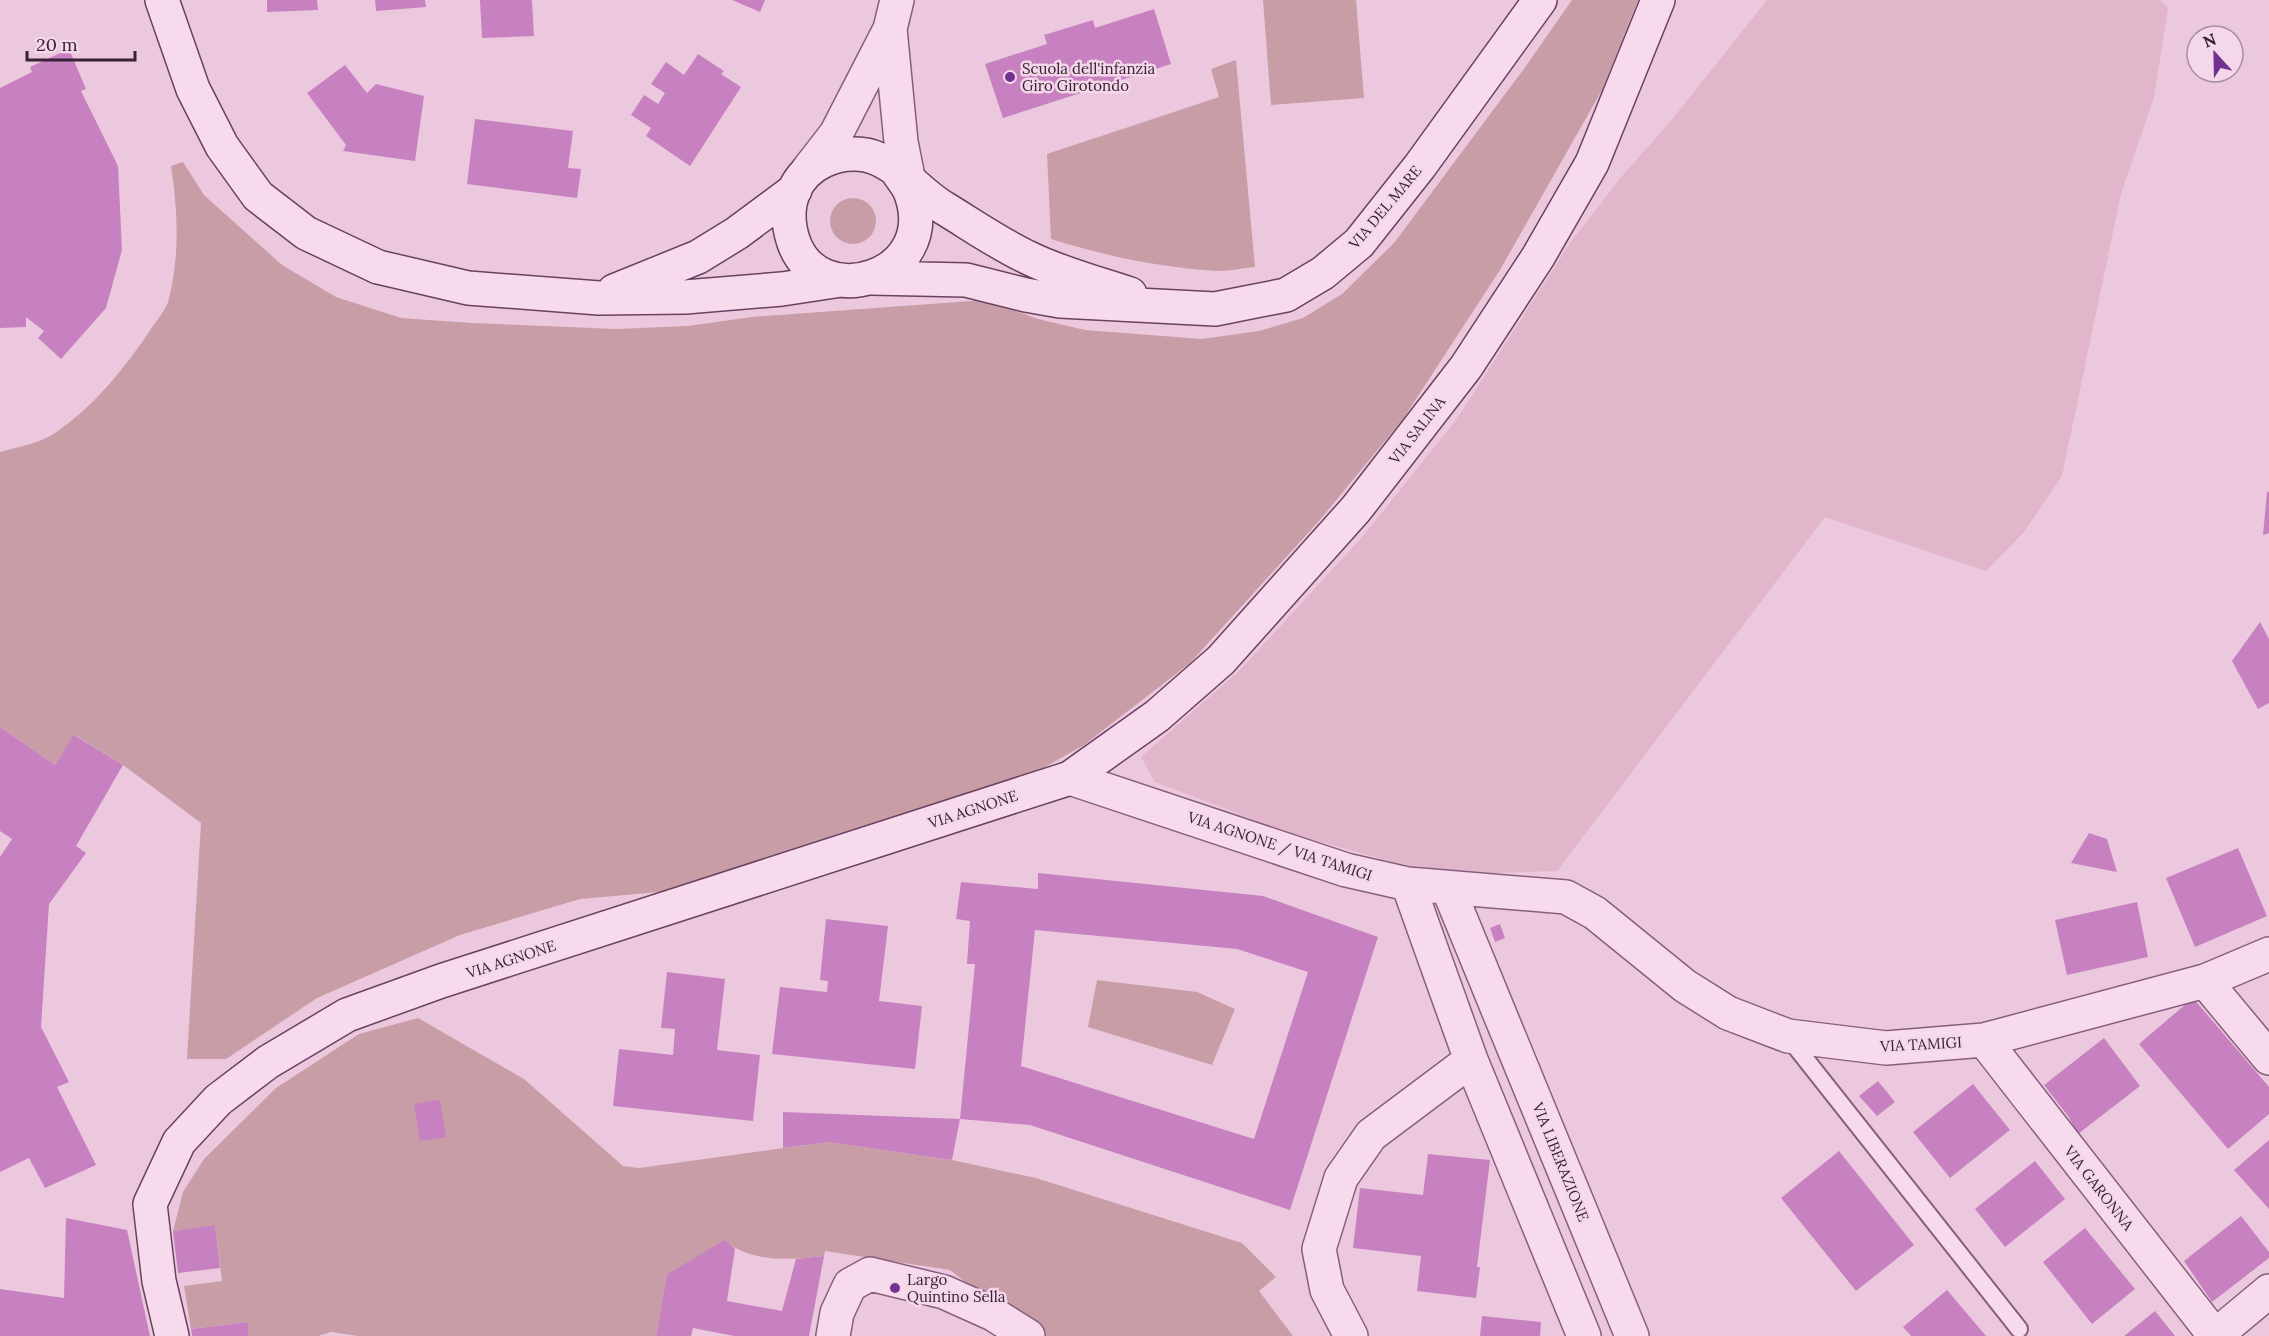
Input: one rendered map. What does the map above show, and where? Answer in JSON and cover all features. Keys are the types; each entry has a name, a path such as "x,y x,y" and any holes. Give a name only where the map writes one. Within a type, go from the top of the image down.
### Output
{"main road":[{"path":"162,0 193,89 222,146 258,196 306,233 378,267 468,288 599,298 685,297 782,289 856,279 890,269 905,253 914,234 915,213 906,183 894,15"},
{"name":"VIA DEL MARE","path":"856,279 966,280 1026,296 1060,301 1215,309 1286,295 1323,273 1359,243 1420,166 1540,0"},
{"name":"VIA SALINA","path":"1070,778 1157,716 1221,660 1356,509 1466,367 1538,257 1592,163 1658,0"},
{"path":"856,279 823,274 807,262 795,247 789,228 789,208 802,180 836,134 894,15"},
{"path":"599,298 698,257 737,232 829,158 847,153 867,155 885,162 906,183 1030,259 1162,306"},
{"name":"VIA AGNONE / VIA TAMIGI","path":"1070,778 1346,870 1408,884 1566,897"},
{"name":"VIA AGNONE","path":"171,1336 159,1281 150,1204 179,1142 218,1100 268,1062 347,1015 441,981 1070,778"},
{"path":"1408,884 1471,1060 1584,1336"},
{"name":"VIA LIBERAZIONE","path":"1448,888 1632,1336"},
{"name":"VIA TAMIGI","path":"1566,897 1595,913 1685,986 1728,1013 1788,1036 1886,1048 1984,1040 2205,981 2269,954"},
{"path":"2205,981 2269,1058"},
{"name":"VIA GARONNA","path":"1984,1040 2215,1336"},
{"path":"1351,1336 1328,1290 1319,1249 1341,1178 1371,1135 1471,1060"},
{"path":"833,1336 837,1313 850,1285 870,1274 944,1292 993,1314 1028,1336"},
{"path":"2215,1336 2269,1291"}],"lane":[{"path":"1788,1036 2019,1329"}],"shaded area":[{"path":"1263,0 1356,0 1364,98 1271,105"},
{"path":"1572,0 1638,0 1602,90 1500,270 1403,419 1319,521 1190,663 1084,745 1031,775 659,892 580,899 460,935 317,998 226,1059 187,1059 201,823 123,765 75,735 55,765 0,727 0,452 46,438 81,413 119,373 165,309 172,285 176,251 175,200 171,166 183,162 204,195 282,265 336,297 401,318 616,329 688,326 752,317 985,300 1038,319 1085,330 1202,339 1259,331 1303,318 1342,294 1394,243 1526,66"},
{"path":"1767,0 2160,0 2168,8 2154,97 2121,194 2062,476 2024,532 1986,571 1825,517 1557,871 1462,874 1396,863 1289,833 1155,782 1141,757 1240,670 1364,535 1456,420 1570,243"},
{"path":"1236,60 1255,267 1218,271 1176,267 1113,256 1051,239 1047,154 1219,97 1211,69"},
{"path":"858,198 870,204 875,212 875,230 870,238 862,243 848,244 840,241 833,234 830,216 833,208 840,201"},
{"path":"1097,980 1197,992 1235,1009 1212,1065 1088,1027"},
{"path":"418,1018 524,1079 623,1166 639,1168 828,1142 952,1160 1036,1178 1242,1243 1276,1277 1259,1291 1293,1336 1047,1336 996,1306 950,1270 825,1251 824,1256 772,1258 747,1253 725,1241 667,1274 656,1336 358,1336 331,1332 318,1336 248,1336 248,1322 191,1329 184,1286 222,1281 215,1226 173,1231 183,1192 204,1159 276,1088 359,1034"}],"building":[{"path":"267,0 317,0 318,10 267,12"},
{"path":"375,0 425,0 426,7 376,11"},
{"path":"480,0 532,0 534,36 482,38"},
{"path":"732,0 765,0 760,12"},
{"path":"1154,9 1171,64 1003,118 985,64 1047,44 1044,35 1093,20 1095,28"},
{"path":"69,49 86,89 81,91 118,166 122,250 106,308 61,359 38,338 44,331 26,317 26,327 0,328 0,88 32,72 30,67"},
{"path":"698,54 724,71 721,74 741,87 690,166 646,136 651,128 631,115 644,95 658,104 665,93 651,84 666,62 684,75"},
{"path":"345,65 367,93 376,84 424,96 415,161 343,151 346,145 307,93"},
{"path":"475,119 573,131 568,168 581,169 577,198 467,184"},
{"path":"2267,492 2269,492 2269,533 2263,535"},
{"path":"2260,622 2269,639 2269,703 2258,709 2232,661"},
{"path":"0,727 55,765 74,735 123,765 76,846 86,853 49,904 41,1027 69,1082 57,1087 96,1165 45,1188 29,1158 0,1172 0,857 12,839 0,831"},
{"path":"2089,833 2107,839 2117,872 2071,863"},
{"path":"2238,848 2267,916 2195,947 2166,878"},
{"path":"1038,873 1263,896 1378,937 1290,1210 1030,1125 960,1119 975,964 967,964 970,921 956,919 961,882 1038,889","holes":["1035,930 1237,949 1308,972 1254,1139 1021,1066"]},
{"path":"2137,902 2148,957 2067,975 2055,920"},
{"path":"826,919 888,926 879,1001 922,1006 915,1069 772,1054 780,987 827,992 828,981 820,980"},
{"path":"1500,924 1505,938 1495,942 1490,928"},
{"path":"667,972 725,979 717,1050 760,1055 753,1121 613,1106 619,1049 673,1055 675,1029 661,1028"},
{"path":"2193,998 2269,1087 2269,1114 2228,1149 2139,1044"},
{"path":"2104,1038 2140,1086 2078,1134 2068,1116 2044,1085"},
{"path":"1878,1081 1895,1102 1877,1116 1859,1096"},
{"path":"1973,1084 2010,1130 1950,1178 1913,1132"},
{"path":"440,1100 446,1137 420,1141 414,1104"},
{"path":"783,1112 960,1119 952,1160 828,1142 783,1148"},
{"path":"2269,1140 2269,1209 2234,1170"},
{"path":"1839,1151 1914,1245 1856,1291 1781,1198"},
{"path":"1428,1154 1490,1160 1477,1267 1480,1267 1476,1298 1417,1291 1421,1256 1353,1248 1360,1188 1423,1195"},
{"path":"2035,1161 2065,1199 2005,1247 1975,1209"},
{"path":"2241,1216 2269,1252 2269,1258 2212,1302 2184,1261"},
{"path":"66,1218 127,1230 150,1336 0,1336 0,1289 64,1298"},
{"path":"215,1225 220,1268 178,1273 173,1231"},
{"path":"2085,1228 2135,1289 2092,1324 2043,1262"},
{"path":"725,1240 735,1249 727,1301 782,1311 796,1259 824,1256 809,1336 734,1336 693,1328 691,1336 656,1336 667,1274"},
{"path":"1947,1290 1986,1336 1911,1336 1903,1327"},
{"path":"2155,1311 2175,1336 2124,1336"},
{"path":"1482,1316 1541,1322 1540,1336 1480,1336"},
{"path":"248,1322 248,1336 192,1336 191,1329"}],"place":[{"name":"Scuola dell'infanzia Giro Girotondo","path":"1010,77"},
{"name":"Largo Quintino Sella","path":"895,1288"}]}
